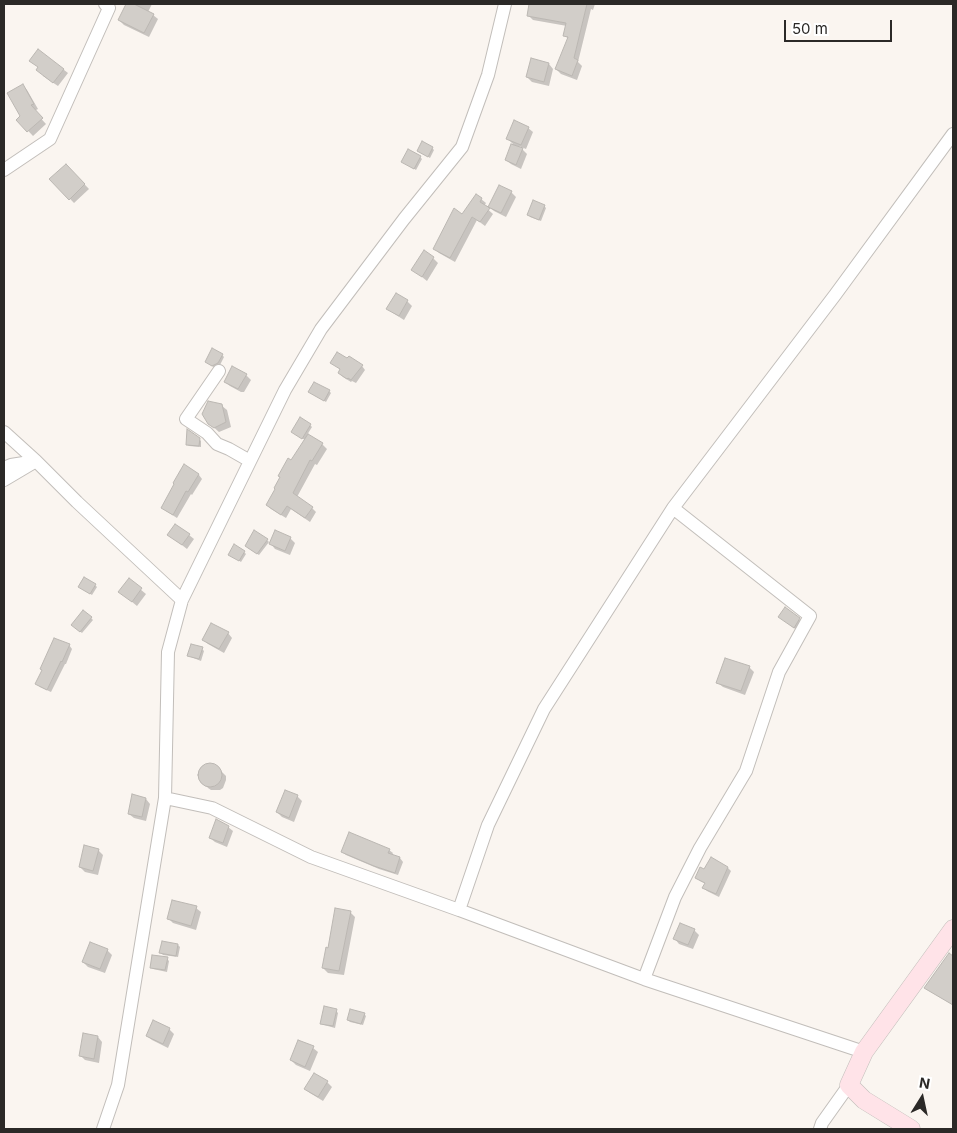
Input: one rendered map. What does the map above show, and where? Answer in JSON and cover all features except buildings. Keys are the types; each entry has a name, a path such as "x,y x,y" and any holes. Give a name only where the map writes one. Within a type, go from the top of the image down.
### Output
{"street":[{"path":"4,170 50,139 108,8 105,4"},
{"path":"103,1129 118,1085 165,798 168,652 182,600 285,390 321,329 404,219 462,147 488,75 505,4"},
{"path":"459,910 488,825 544,709 673,508 953,134"},
{"path":"219,371 186,419 207,432 217,444 250,462"},
{"path":"4,432 182,600"},
{"path":"4,468 11,465 36,462"},
{"path":"4,480 36,462"},
{"path":"644,979 675,897 700,848 746,771 779,672 810,616 673,508"},
{"path":"165,798 212,808 311,857 644,979 864,1052"},
{"path":"820,1129 849,1085 864,1052 953,929"},
{"path":"849,1085 864,1100 911,1129"}]}
